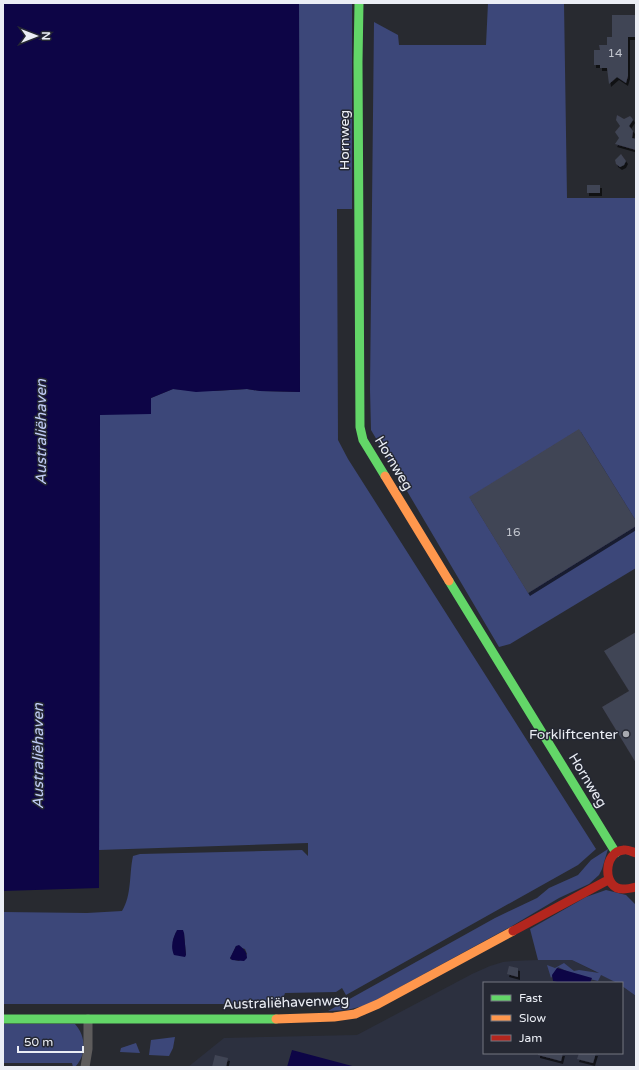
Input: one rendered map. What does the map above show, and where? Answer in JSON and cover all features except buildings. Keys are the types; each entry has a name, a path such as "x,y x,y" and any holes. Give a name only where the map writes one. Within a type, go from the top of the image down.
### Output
{"street":[{"name":"Hornweg","path":"359,3 360,427 363,440 616,852"},
{"path":"636,853 628,850 616,852 611,856 606,868 608,880 612,884 624,890 636,887"},
{"name":"Australiëhavenweg","path":"3,1019 276,1019 334,1017 355,1014 378,1004 608,880"},
{"path":"85,1067 88,1049 88,1019"}],"shaded area":[{"path":"299,3 352,3 352,209 337,209 338,440 348,459 596,849 578,865 346,995 342,988 336,992 285,993 281,1004 3,1004 3,912 87,913 122,911 129,891 133,856 140,854 302,850 308,856 308,843 99,850 100,414 151,414 151,398 173,389 214,391 247,389 260,391 300,392","holes":["176,932 184,933 186,955 174,955 173,940","236,946 245,949 247,954 239,961 230,959"]},
{"path":"488,3 564,3 567,198 636,198 636,568 510,644 499,647 371,430 370,389 374,22 398,35 399,45 486,45"},
{"path":"608,849 599,875 589,884 559,898 512,926 367,1005 347,1010 328,1011 495,918 537,898 549,888 578,875 591,860"},
{"path":"606,890 626,895 636,905 636,996 623,987 623,982 615,982 601,975 598,981 577,976 558,967 551,978 547,965 555,968 564,963 574,971 579,970 599,973 572,960 538,960 530,929 586,897"},
{"path":"572,960 615,982 483,982 483,1054 623,1054 623,987 636,996 636,1067 188,1067 224,1038 357,1035 472,974 490,966 513,961"},
{"path":"3,1024 75,1024 79,1029 83,1040 84,1046 82,1057 75,1067 73,1067 72,1063 3,1063"},
{"path":"175,1037 173,1048 169,1056 149,1055 151,1040"},
{"path":"136,1043 140,1053 120,1052 121,1048"}],"water":[{"name":"Australiëhaven","path":"3,3 299,3 300,392 260,391 247,389 196,392 173,389 151,398 151,414 100,415 99,888 3,891"},
{"path":"177,930 183,930 184,933 185,957 174,955 173,952 172,942"},
{"path":"239,945 244,949 246,954 247,958 244,961 232,960 230,958 236,946"},
{"path":"557,968 592,978 590,982 557,982 553,981 552,975"},
{"path":"292,1050 356,1067 287,1067"}],"traffic: fast":[{"path":"359,3 360,427 363,440 385,476"},
{"path":"449,581 616,853"},
{"path":"3,1019 276,1019"}],"traffic: slow":[{"path":"385,476 449,581"},
{"path":"276,1019 334,1017 355,1014 378,1004 513,931"}],"traffic: jam":[{"path":"636,853 628,850 617,852 612,857 608,870 611,883 616,887 623,889 636,887"},
{"path":"513,931 608,880"}],"place":[{"name":"Forkliftcenter","path":"626,734"}]}
